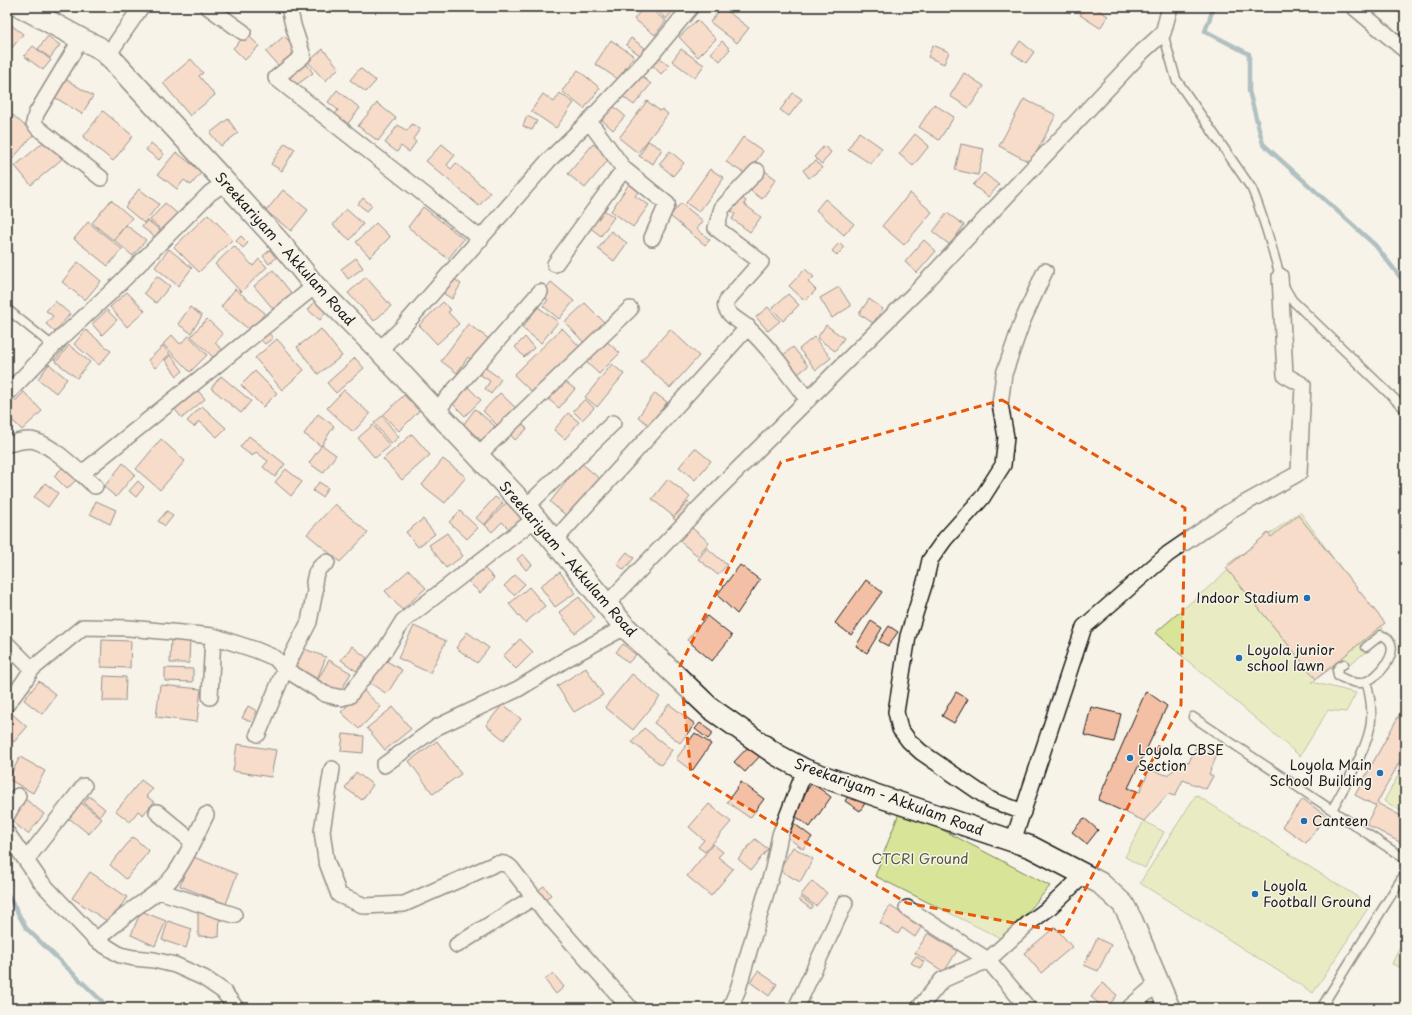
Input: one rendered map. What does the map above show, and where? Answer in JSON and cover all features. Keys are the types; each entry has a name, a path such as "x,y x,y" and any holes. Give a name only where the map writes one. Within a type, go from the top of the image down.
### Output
{"main road":[{"name":"Sreekariyam - Akkulam Road","path":"22,7 98,47 108,55 226,182 281,244 315,286 379,350 530,513 625,627 710,708 777,755 805,770 1032,847 1100,883 1123,904 1132,920 1169,1008"}],"street":[{"path":"108,55 141,7"},
{"path":"208,7 243,32"},
{"path":"289,7 303,56 276,78 481,239"},
{"path":"379,350 401,328 481,239 549,160 589,121 652,54 691,7"},
{"path":"606,604 704,503 920,288 1142,52 1163,33 1170,7"},
{"path":"1354,7 1405,50"},
{"path":"82,39 36,114 34,123 38,128 101,178"},
{"path":"589,121 624,169 667,204 652,238"},
{"path":"555,264 624,169"},
{"path":"757,171 722,208 716,228 761,262 728,298 725,304 729,313 748,327 808,400"},
{"path":"7,394 53,346 111,292 210,193 226,182"},
{"path":"1023,812 992,800 921,752 909,741 900,729 896,712 908,636 925,582 930,560 945,538 982,498 1003,465 1006,436 1000,404 1004,374 1022,322 1045,271"},
{"path":"1013,841 1084,627 1168,554 1229,512 1299,473 1303,385 1285,375 1280,276"},
{"path":"81,474 315,286"},
{"path":"436,411 540,292"},
{"path":"477,456 630,309"},
{"path":"554,541 748,327"},
{"path":"7,704 32,669 83,627 128,628 213,636 276,658 285,669 325,694 337,698 349,696 385,650 403,621 530,513 612,423"},
{"path":"7,444 28,440 35,441 49,448 95,486"},
{"path":"258,734 285,669 309,622 315,591 314,582 316,573 320,566 328,562"},
{"path":"384,765 437,727 518,689 568,658 625,627"},
{"path":"210,697 213,636"},
{"path":"7,644 32,669"},
{"path":"332,770 322,831 326,860 339,895 365,906 404,904 495,864 502,863 508,865 551,919 630,1008"},
{"path":"730,1008 740,982 773,869 780,835 805,770"},
{"path":"26,860 84,786"},
{"path":"7,815 18,796"},
{"path":"157,812 193,842"},
{"path":"96,940 130,912 159,891 174,875 191,848 206,815"},
{"path":"7,833 41,882 96,940 120,955 175,965 204,978 223,992 236,1008"},
{"path":"919,1008 942,980 988,960 1029,922 1049,908 1084,874"},
{"path":"159,891 234,915"},
{"path":"457,945 534,897"},
{"path":"796,1008 845,903"},
{"path":"907,908 988,960 1028,1008"},
{"path":"1130,1008 1158,983"}],"lane":[{"path":"1163,33 1176,79 1252,189 1285,290 1292,300 1405,409"},
{"path":"7,309 53,346"},
{"path":"1344,664 1337,670 1338,676 1352,682 1361,683 1370,680 1382,671 1391,653 1391,643 1386,636 1381,635 1366,647"},
{"path":"1332,810 1365,746 1372,722 1371,700 1366,681"},
{"path":"1193,717 1405,859"},
{"path":"1321,1008 1405,873"}],"highlighted area":[{"path":"1002,400 1185,508 1181,705 1063,932 907,903 691,774 680,666 781,462"}],"green space":[{"path":"1300,512 1383,628 1364,644 1367,651 1346,667 1341,661 1312,682 1356,693 1346,712 1328,710 1300,756 1155,633 1231,568 1228,564"},
{"path":"1405,763 1405,813 1384,801"},
{"name":"Loyola Football Ground","path":"1196,795 1370,905 1313,993 1140,883"},
{"name":"CTCRI Ground","path":"901,808 1050,886 1004,940 875,876"},
{"path":"1144,821 1164,832 1145,868 1125,857"},
{"path":"1405,936 1405,969 1392,964"}],"building":[{"path":"644,7 648,7 666,21 655,35 634,19"},
{"path":"653,7 673,7 675,9 666,19"},
{"path":"722,7 749,28 737,43 710,22"},
{"path":"1085,7 1094,7 1108,16 1100,28 1080,15"},
{"path":"697,20 716,39 698,57 679,37"},
{"path":"7,22 23,34 7,54"},
{"path":"247,34 259,46 245,60 233,48"},
{"path":"48,36 60,45 50,58 38,49"},
{"path":"284,36 300,52 281,69 266,52"},
{"path":"631,38 645,48 640,55 626,45"},
{"path":"611,40 634,56 618,79 595,64"},
{"path":"722,41 730,49 720,61 711,53"},
{"path":"1020,41 1034,52 1026,63 1012,53"},
{"path":"933,45 949,52 944,64 928,57"},
{"path":"33,46 51,60 43,70 24,56"},
{"path":"323,49 339,68 325,81 308,62"},
{"path":"681,49 704,65 695,78 672,61"},
{"path":"658,56 669,66 661,74 651,64"},
{"path":"191,59 203,73 199,76 215,95 190,116 163,83"},
{"path":"304,60 313,73 295,86 286,72"},
{"path":"360,68 376,81 366,92 350,80"},
{"path":"578,70 600,88 584,109 562,91"},
{"path":"964,73 984,86 969,108 950,96"},
{"path":"639,74 651,84 634,105 622,96"},
{"path":"62,77 93,96 82,114 51,95"},
{"path":"337,90 360,108 346,126 334,116 338,110 328,102"},
{"path":"560,93 574,103 556,128 531,111 543,94 554,102"},
{"path":"793,93 802,99 789,116 780,110"},
{"path":"1024,99 1056,115 1031,163 999,146"},
{"path":"647,101 660,111 662,109 668,114 638,153 619,138"},
{"path":"377,103 396,118 378,141 358,126"},
{"path":"934,104 954,117 939,140 919,127"},
{"path":"612,105 625,116 613,130 601,119"},
{"path":"103,111 133,136 113,161 83,137"},
{"path":"13,115 34,134 8,164 7,122"},
{"path":"527,116 537,121 532,130 523,126"},
{"path":"228,119 238,133 221,146 210,133"},
{"path":"412,124 420,129 413,139 416,142 409,152 401,146 397,152 385,143 398,125 407,131"},
{"path":"859,132 882,148 871,164 848,149"},
{"path":"915,134 929,146 913,166 899,154"},
{"path":"743,137 763,151 747,175 726,162"},
{"path":"46,140 62,159 31,185 15,166"},
{"path":"648,141 662,149 653,164 639,156"},
{"path":"151,143 164,154 159,160 146,150"},
{"path":"285,143 295,149 282,171 271,164"},
{"path":"442,144 455,155 447,165 451,169 456,163 490,193 479,206 426,161"},
{"path":"593,144 610,158 585,188 568,174"},
{"path":"961,144 984,149 978,175 955,170"},
{"path":"824,146 831,152 822,164 814,157"},
{"path":"670,151 684,163 673,176 659,164"},
{"path":"176,152 202,172 191,185 184,180 177,189 158,174"},
{"path":"816,161 822,168 809,178 803,170"},
{"path":"710,169 724,178 699,212 686,203"},
{"path":"762,169 776,179 762,199 748,189"},
{"path":"984,173 999,185 988,197 973,185"},
{"path":"629,184 639,191 635,196 649,205 633,227 611,211"},
{"path":"139,189 159,204 144,223 125,207"},
{"path":"283,190 308,210 291,231 266,211"},
{"path":"910,193 932,212 904,245 882,226"},
{"path":"740,196 746,201 744,204 761,217 750,232 732,219 735,214 730,210"},
{"path":"363,198 372,206 367,211 358,204"},
{"path":"825,199 854,224 844,235 816,210"},
{"path":"111,200 132,218 113,240 92,223"},
{"path":"165,203 179,215 164,232 150,220"},
{"path":"681,203 703,221 697,229 710,240 705,245 670,216"},
{"path":"598,206 614,217 601,236 585,224"},
{"path":"423,207 464,239 448,259 408,227"},
{"path":"346,209 363,224 350,240 333,225"},
{"path":"947,213 964,225 950,245 933,232"},
{"path":"208,214 233,239 199,272 174,247"},
{"path":"147,220 160,230 155,237 142,227"},
{"path":"88,222 122,249 108,266 74,239"},
{"path":"376,223 390,237 370,257 356,242"},
{"path":"126,225 146,240 133,256 114,240"},
{"path":"611,231 627,243 614,261 598,249"},
{"path":"241,236 248,243 243,248 236,241"},
{"path":"169,239 173,243 166,250 162,246"},
{"path":"924,240 936,251 917,273 905,262"},
{"path":"839,243 844,248 837,255 832,251"},
{"path":"234,246 253,266 259,259 267,267 241,292 215,264"},
{"path":"169,249 192,268 178,286 155,267"},
{"path":"270,250 276,258 269,264 263,256"},
{"path":"356,258 363,268 348,279 341,269"},
{"path":"78,262 101,281 85,300 62,282"},
{"path":"805,269 814,277 808,282 816,290 805,301 789,286"},
{"path":"273,270 293,295 275,311 254,286"},
{"path":"157,276 170,286 156,303 144,293"},
{"path":"366,277 391,306 374,321 348,293"},
{"path":"453,278 461,284 452,299 443,293"},
{"path":"551,282 574,301 559,319 543,306 548,300 541,294"},
{"path":"839,287 851,306 832,318 820,298"},
{"path":"235,289 265,313 251,331 221,307"},
{"path":"127,292 145,311 127,327 110,307"},
{"path":"788,294 799,305 783,321 772,308"},
{"path":"317,299 328,309 320,320 308,310"},
{"path":"869,299 883,309 873,323 859,314"},
{"path":"55,301 70,314 55,332 46,324 53,316 46,311"},
{"path":"443,302 451,310 448,312 459,324 437,344 419,325"},
{"path":"585,303 607,325 586,345 565,322"},
{"path":"190,307 202,316 191,333 178,324"},
{"path":"538,307 558,322 541,343 522,328"},
{"path":"768,307 780,321 768,331 756,317"},
{"path":"107,310 117,320 102,335 92,324"},
{"path":"207,319 223,334 215,343 225,352 217,361 191,336"},
{"path":"468,324 489,339 473,361 468,357 457,373 441,361"},
{"path":"826,325 844,338 835,351 817,338"},
{"path":"562,328 581,348 534,394 514,375"},
{"path":"321,329 342,356 318,374 297,347"},
{"path":"670,329 699,356 670,388 641,361"},
{"path":"86,330 111,351 99,365 74,344"},
{"path":"268,332 273,338 265,344 260,339"},
{"path":"172,335 180,344 189,336 207,355 190,372 163,344"},
{"path":"525,337 534,348 524,357 515,347"},
{"path":"814,337 831,358 816,370 799,349"},
{"path":"64,338 69,342 55,360 50,356"},
{"path":"277,339 304,370 282,390 255,358"},
{"path":"604,339 620,353 599,374 584,360"},
{"path":"69,345 90,362 77,378 56,362"},
{"path":"163,346 170,354 155,368 148,360"},
{"path":"793,347 808,366 798,374 783,355"},
{"path":"171,355 183,371 177,376 165,360"},
{"path":"355,358 364,368 336,393 327,383"},
{"path":"49,364 67,379 56,393 38,379"},
{"path":"612,364 624,374 597,407 585,397"},
{"path":"484,367 501,379 491,394 485,389 490,381 479,374"},
{"path":"255,371 277,393 263,407 241,385"},
{"path":"221,376 251,401 241,413 211,388"},
{"path":"563,380 575,389 559,408 547,398"},
{"path":"466,385 481,400 465,416 450,401"},
{"path":"195,387 205,399 182,418 172,406"},
{"path":"344,390 370,414 353,432 327,408"},
{"path":"24,392 42,411 22,430 7,415 7,409"},
{"path":"500,393 516,408 499,427 483,411"},
{"path":"655,393 667,402 650,426 638,417"},
{"path":"404,395 419,411 399,431 383,415"},
{"path":"585,399 594,408 582,420 573,411"},
{"path":"202,406 226,428 217,437 199,421 194,427 187,421"},
{"path":"475,409 495,426 482,441 463,425"},
{"path":"568,413 579,422 565,439 554,430"},
{"path":"318,414 334,426 321,446 304,434"},
{"path":"382,416 399,437 391,444 374,423"},
{"path":"519,419 527,429 515,440 506,430"},
{"path":"373,425 390,446 375,458 358,438"},
{"path":"412,434 430,455 402,480 383,459"},
{"path":"249,436 285,464 275,477 263,467 268,461 256,452 252,456 240,447"},
{"path":"161,439 185,461 160,490 136,469"},
{"path":"322,445 336,455 323,473 309,463"},
{"path":"695,448 711,461 695,480 679,467"},
{"path":"443,459 466,477 445,503 422,485"},
{"path":"123,463 135,474 116,497 104,487"},
{"path":"581,463 600,479 568,517 550,502"},
{"path":"63,467 76,480 67,489 54,476"},
{"path":"286,469 302,482 291,496 275,482"},
{"path":"668,479 690,497 674,517 652,499"},
{"path":"138,481 144,487 136,497 129,491"},
{"path":"319,482 328,488 322,497 313,491"},
{"path":"45,483 58,493 48,507 34,497"},
{"path":"495,497 503,503 484,525 476,518"},
{"path":"509,500 526,517 512,532 502,522 492,532 485,525"},
{"path":"96,501 116,510 110,524 90,514"},
{"path":"688,502 694,508 679,524 673,518"},
{"path":"335,504 368,533 340,562 307,534"},
{"path":"167,511 173,516 165,526 158,521"},
{"path":"460,511 478,528 467,539 449,522"},
{"name":"Indoor Stadium","path":"1298,515 1385,623 1316,679 1226,568 1268,533 1271,537"},
{"path":"423,519 435,534 418,547 406,532"},
{"path":"686,523 709,542 698,556 674,537"},
{"path":"447,533 463,556 446,568 429,545"},
{"path":"707,548 727,565 718,575 698,559"},
{"path":"627,552 634,558 624,570 617,564"},
{"path":"523,554 532,565 526,570 517,559"},
{"path":"481,565 494,578 480,593 467,580"},
{"path":"740,565 760,580 737,614 717,595"},
{"path":"409,570 426,588 402,610 385,591"},
{"path":"560,572 575,593 555,607 540,586"},
{"path":"515,575 525,584 514,595 504,586"},
{"path":"866,580 882,592 851,635 835,623"},
{"path":"529,587 545,606 525,623 509,604"},
{"path":"579,597 595,618 575,633 559,612"},
{"path":"707,616 732,636 712,661 687,640"},
{"path":"871,621 882,628 867,653 856,646"},
{"path":"414,626 446,641 430,673 398,658"},
{"path":"889,626 898,632 888,646 879,641"},
{"path":"467,632 489,648 477,663 456,648"},
{"path":"171,637 190,637 189,663 170,663"},
{"path":"520,639 533,652 516,669 503,656"},
{"path":"102,640 131,641 130,668 101,667"},
{"path":"623,644 636,655 628,663 616,652"},
{"path":"352,646 367,658 356,671 341,660"},
{"path":"299,647 326,657 317,680 290,669"},
{"path":"329,660 351,673 339,694 317,681"},
{"path":"385,660 402,670 387,694 370,683"},
{"path":"165,668 193,669 193,682 165,681"},
{"path":"586,668 603,695 574,712 557,686"},
{"path":"632,674 660,697 633,730 605,707"},
{"path":"104,676 126,677 125,701 103,701"},
{"path":"39,681 56,695 42,714 24,700"},
{"path":"160,685 201,689 197,722 156,717"},
{"path":"363,690 381,707 359,729 341,712"},
{"name":"Loyola CBSE Section","path":"1146,691 1167,706 1128,788 1140,792 1149,770 1167,775 1186,761 1189,762 1196,747 1217,755 1209,774 1213,776 1206,789 1183,780 1175,796 1168,794 1144,821 1098,800"},
{"path":"956,692 968,699 954,723 942,716"},
{"path":"503,704 521,719 504,740 486,725"},
{"path":"669,704 695,724 680,743 654,723"},
{"path":"248,706 257,711 251,722 242,718"},
{"path":"393,707 411,729 385,750 367,728"},
{"path":"1091,707 1121,714 1114,742 1084,735"},
{"name":"Loyola Main School Building","path":"1403,708 1405,709 1405,752 1377,803 1405,818 1405,845 1366,824 1376,806 1355,795"},
{"path":"10,712 27,727 14,742 7,736 7,716"},
{"path":"700,723 713,733 708,739 695,729"},
{"path":"644,728 672,750 661,765 632,742"},
{"path":"695,733 711,744 692,771 676,759"},
{"path":"343,734 364,736 363,753 341,751"},
{"path":"437,741 461,774 433,794 409,761"},
{"path":"237,744 276,750 271,777 233,771"},
{"path":"749,746 760,756 745,772 734,762"},
{"path":"20,757 45,771 33,793 8,779"},
{"path":"356,772 373,785 362,800 345,788"},
{"path":"141,780 153,789 146,796 154,802 143,815 138,811 130,822 116,811"},
{"path":"741,782 764,799 750,818 727,802"},
{"path":"812,783 831,797 810,827 791,813"},
{"path":"852,790 867,800 860,811 845,801"},
{"path":"89,796 105,809 100,816 84,803"},
{"path":"24,798 44,814 28,834 8,818"},
{"name":"Canteen","path":"1303,799 1326,816 1306,843 1282,826"},
{"path":"79,801 102,819 89,834 66,816"},
{"path":"709,804 731,822 705,852 698,847 704,840 689,827"},
{"path":"1084,818 1098,830 1087,844 1072,832"},
{"path":"792,822 812,837 803,849 783,834"},
{"path":"133,837 149,851 126,879 110,865"},
{"path":"755,839 768,849 751,870 738,859"},
{"path":"713,844 723,852 718,857 733,869 711,896 687,876"},
{"path":"793,847 813,859 800,882 779,870"},
{"path":"191,856 237,874 226,904 180,886"},
{"path":"90,872 127,897 110,923 72,898"},
{"path":"812,881 827,893 816,906 801,895"},
{"path":"544,886 551,895 541,902 534,893"},
{"path":"801,897 813,906 811,909 799,900"},
{"path":"890,906 922,926 915,937 902,928 898,934 880,923"},
{"path":"141,911 166,921 155,946 131,935"},
{"path":"198,911 220,911 219,937 198,936"},
{"path":"168,921 192,929 186,948 162,940"},
{"path":"1055,927 1072,947 1041,973 1024,953"},
{"path":"928,933 957,951 944,972 915,953"},
{"path":"1097,938 1111,945 1098,971 1084,965"},
{"path":"916,956 924,962 920,968 911,963"},
{"path":"758,971 777,984 769,996 750,982"},
{"path":"553,973 564,987 556,994 545,980"},
{"path":"1102,983 1117,995 1107,1008 1104,1008 1091,997"},
{"path":"740,1002 748,1008 736,1008"}],"waterway":[{"path":"1214,7 1205,31 1249,54 1249,91 1263,144 1375,245 1405,283"},
{"path":"7,893 26,928 109,1008"}],"place":[{"name":"Indoor Stadium","path":"1307,598"},
{"name":"Loyola junior school lawn","path":"1239,658"},
{"name":"Loyola CBSE Section","path":"1130,758"},
{"name":"Loyola Main School Building","path":"1380,773"},
{"name":"Canteen","path":"1304,821"},
{"name":"Loyola Football Ground","path":"1255,894"}]}
